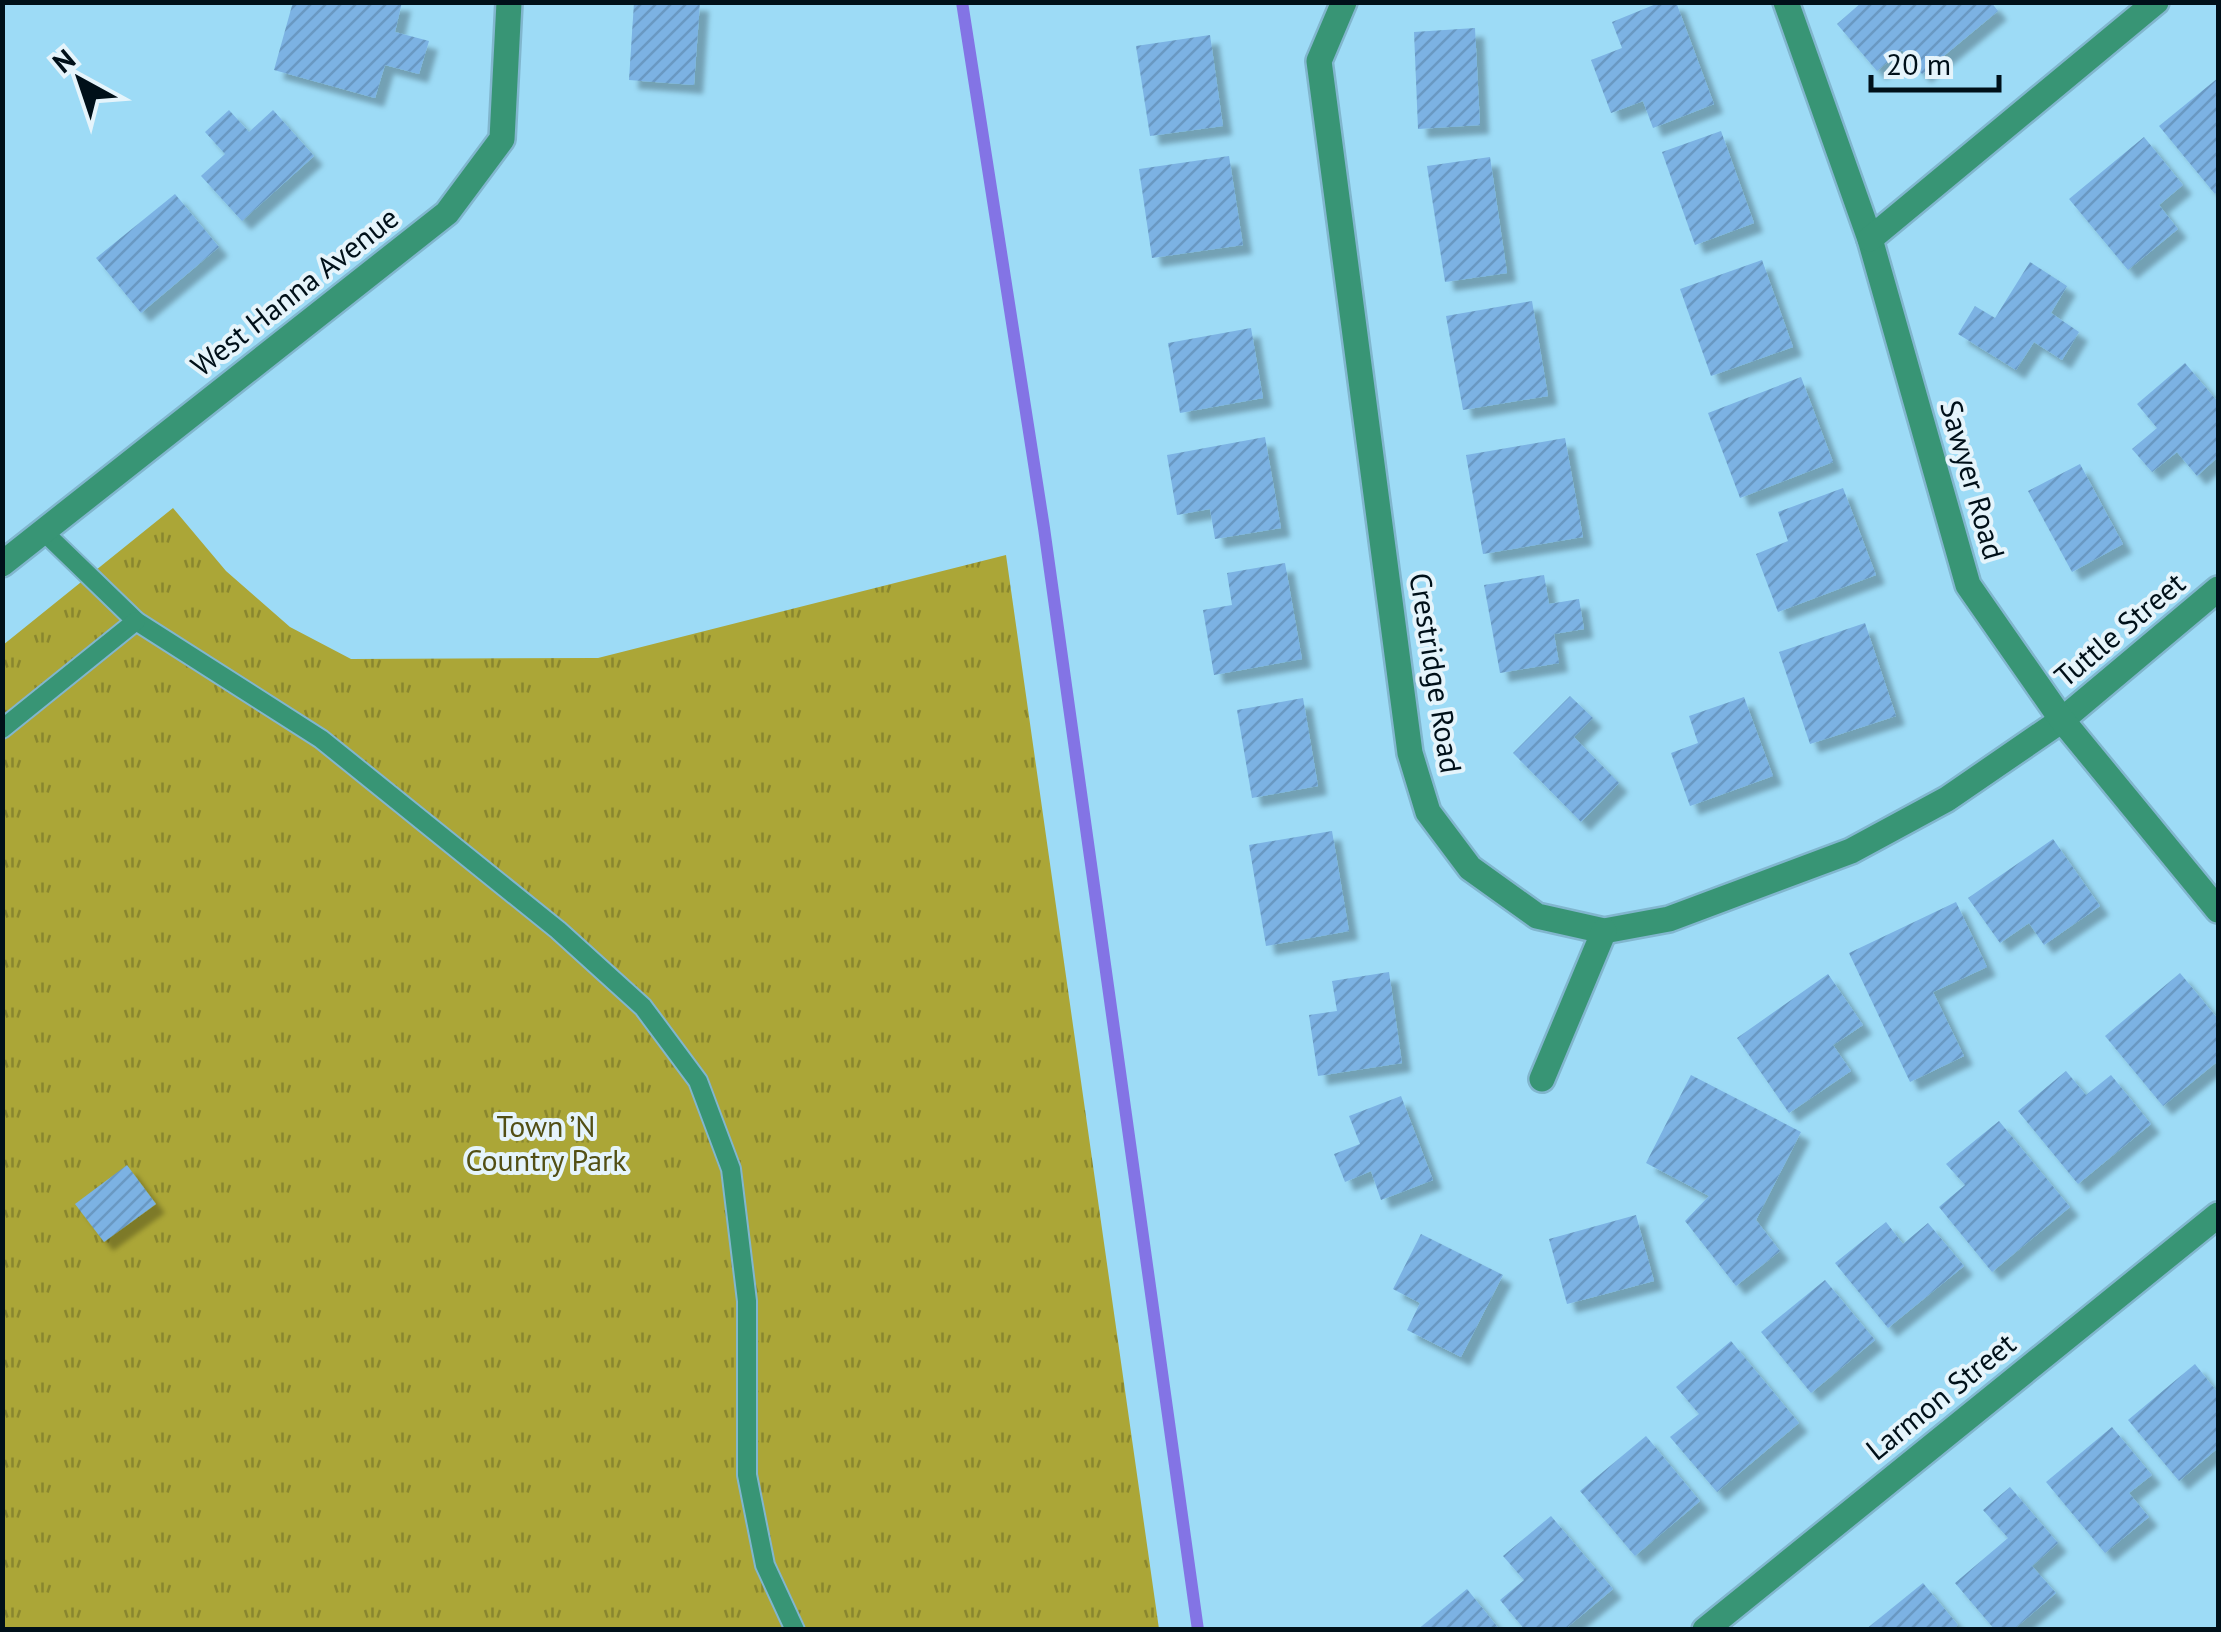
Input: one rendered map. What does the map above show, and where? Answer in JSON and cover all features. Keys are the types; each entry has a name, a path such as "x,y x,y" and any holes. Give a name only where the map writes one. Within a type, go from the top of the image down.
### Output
{"street":[{"name":"West Hanna Avenue","path":"2,564 447,213 502,138 509,2"},
{"name":"Crestridge Road","path":"1344,2 1318,61 1410,753 1428,812 1470,868 1537,916 1604,931 1669,918 1851,851 1947,799 2062,720"},
{"name":"Sawyer Road","path":"1786,2 1870,239 1968,586 2062,720 2218,910"},
{"path":"1870,239 2156,2"},
{"name":"Tuttle Street","path":"2062,720 2218,589"},
{"path":"1542,1079 1604,931"},
{"name":"Larmon Street","path":"1705,1630 2218,1215"}],"lane":[{"path":"43,532 136,622 321,739 558,930 643,1008 698,1080 732,1169 747,1302 747,1475 766,1565 795,1630"},
{"path":"2,729 136,622"}],"green space":[{"name":"Town ’N Country Park","path":"173,508 226,571 290,627 351,659 598,658 1006,555 1159,1629 3,1629 3,645"}],"building":[{"path":"293,2 402,2 395,32 429,41 419,74 385,65 375,98 274,70"},
{"path":"634,2 700,2 694,85 629,80"},
{"path":"1661,2 1676,2 1714,104 1653,128 1643,101 1611,113 1591,60 1622,48 1612,22"},
{"path":"1862,2 1991,2 1998,11 1922,74 1902,50 1877,71 1837,24"},
{"path":"1475,28 1480,125 1418,129 1414,32"},
{"path":"1210,35 1223,126 1150,136 1136,46"},
{"path":"2218,78 2218,191 2215,194 2159,126"},
{"path":"229,110 249,132 273,110 314,156 242,221 201,176 225,154 205,132"},
{"path":"1721,131 1754,223 1695,245 1662,152"},
{"path":"2144,137 2183,185 2159,205 2178,229 2128,270 2069,199"},
{"path":"1229,156 1243,245 1152,258 1139,169"},
{"path":"1490,157 1507,273 1445,282 1427,166"},
{"path":"175,194 219,247 141,313 96,258"},
{"path":"1762,260 1793,347 1711,376 1680,289"},
{"path":"2030,262 2067,286 2051,313 2079,332 2062,360 2034,342 2016,370 1958,334 1975,306 1995,318"},
{"path":"1532,301 1548,396 1463,410 1446,316"},
{"path":"1251,328 1263,398 1180,413 1168,343"},
{"path":"2185,363 2218,402 2218,457 2197,476 2177,452 2152,472 2132,449 2157,428 2137,404"},
{"path":"1801,377 1833,462 1740,498 1708,413"},
{"path":"1265,437 1281,528 1215,539 1210,509 1177,515 1167,455"},
{"path":"1565,438 1583,537 1483,554 1466,455"},
{"path":"2080,464 2123,544 2072,572 2028,491"},
{"path":"1843,488 1876,575 1778,612 1756,554 1788,541 1778,512"},
{"path":"1285,563 1302,659 1214,675 1203,610 1232,605 1227,573"},
{"path":"1544,575 1549,604 1579,599 1584,629 1554,634 1559,663 1500,673 1484,585"},
{"path":"1865,623 1896,716 1810,744 1779,652"},
{"path":"1570,696 1593,718 1574,737 1619,783 1581,822 1513,753"},
{"path":"1744,697 1773,776 1690,806 1671,753 1698,743 1689,716"},
{"path":"1303,698 1318,786 1252,798 1237,710"},
{"path":"1332,831 1349,931 1266,946 1249,845"},
{"path":"2053,839 2100,906 2044,945 2029,923 2000,943 1968,898"},
{"path":"1956,902 1987,967 1933,992 1964,1056 1910,1082 1849,953"},
{"path":"1389,972 1402,1063 1318,1076 1309,1015 1337,1011 1332,981"},
{"path":"2180,973 2218,1019 2218,1061 2163,1106 2105,1036"},
{"path":"1828,974 1863,1025 1833,1045 1851,1071 1789,1113 1737,1038"},
{"path":"2066,1071 2086,1095 2111,1075 2151,1124 2078,1184 2018,1111"},
{"path":"1691,1075 1801,1132 1756,1220 1780,1251 1736,1286 1685,1221 1709,1196 1646,1163"},
{"path":"1401,1096 1433,1180 1381,1200 1371,1171 1345,1182 1334,1154 1360,1144 1349,1116"},
{"path":"1999,1121 2070,1207 1992,1272 1939,1207 1965,1185 1946,1164"},
{"path":"127,1165 156,1204 104,1242 75,1204"},
{"path":"1636,1215 1654,1281 1567,1304 1549,1239"},
{"path":"1886,1222 1903,1244 1928,1223 1964,1266 1888,1328 1835,1263"},
{"path":"1421,1234 1503,1275 1461,1357 1407,1330 1420,1303 1393,1289"},
{"path":"1825,1280 1875,1340 1811,1393 1761,1332"},
{"path":"1731,1341 1799,1423 1717,1492 1670,1437 1699,1414 1676,1387"},
{"path":"2195,1364 2218,1393 2218,1448 2179,1481 2128,1420"},
{"path":"2112,1427 2152,1475 2129,1493 2149,1517 2105,1553 2046,1482"},
{"path":"1646,1436 1700,1501 1635,1556 1580,1491"},
{"path":"2010,1487 2058,1543 2032,1566 2056,1593 2013,1630 1995,1630 1955,1583 2008,1538 1983,1510"},
{"path":"1551,1516 1613,1589 1564,1630 1525,1630 1500,1600 1524,1580 1503,1556"},
{"path":"1923,1583 1958,1625 1952,1630 1865,1630"},
{"path":"1467,1589 1500,1630 1417,1630"}],"waterway":[{"path":"962,2 1044,528 1198,1630"}]}
